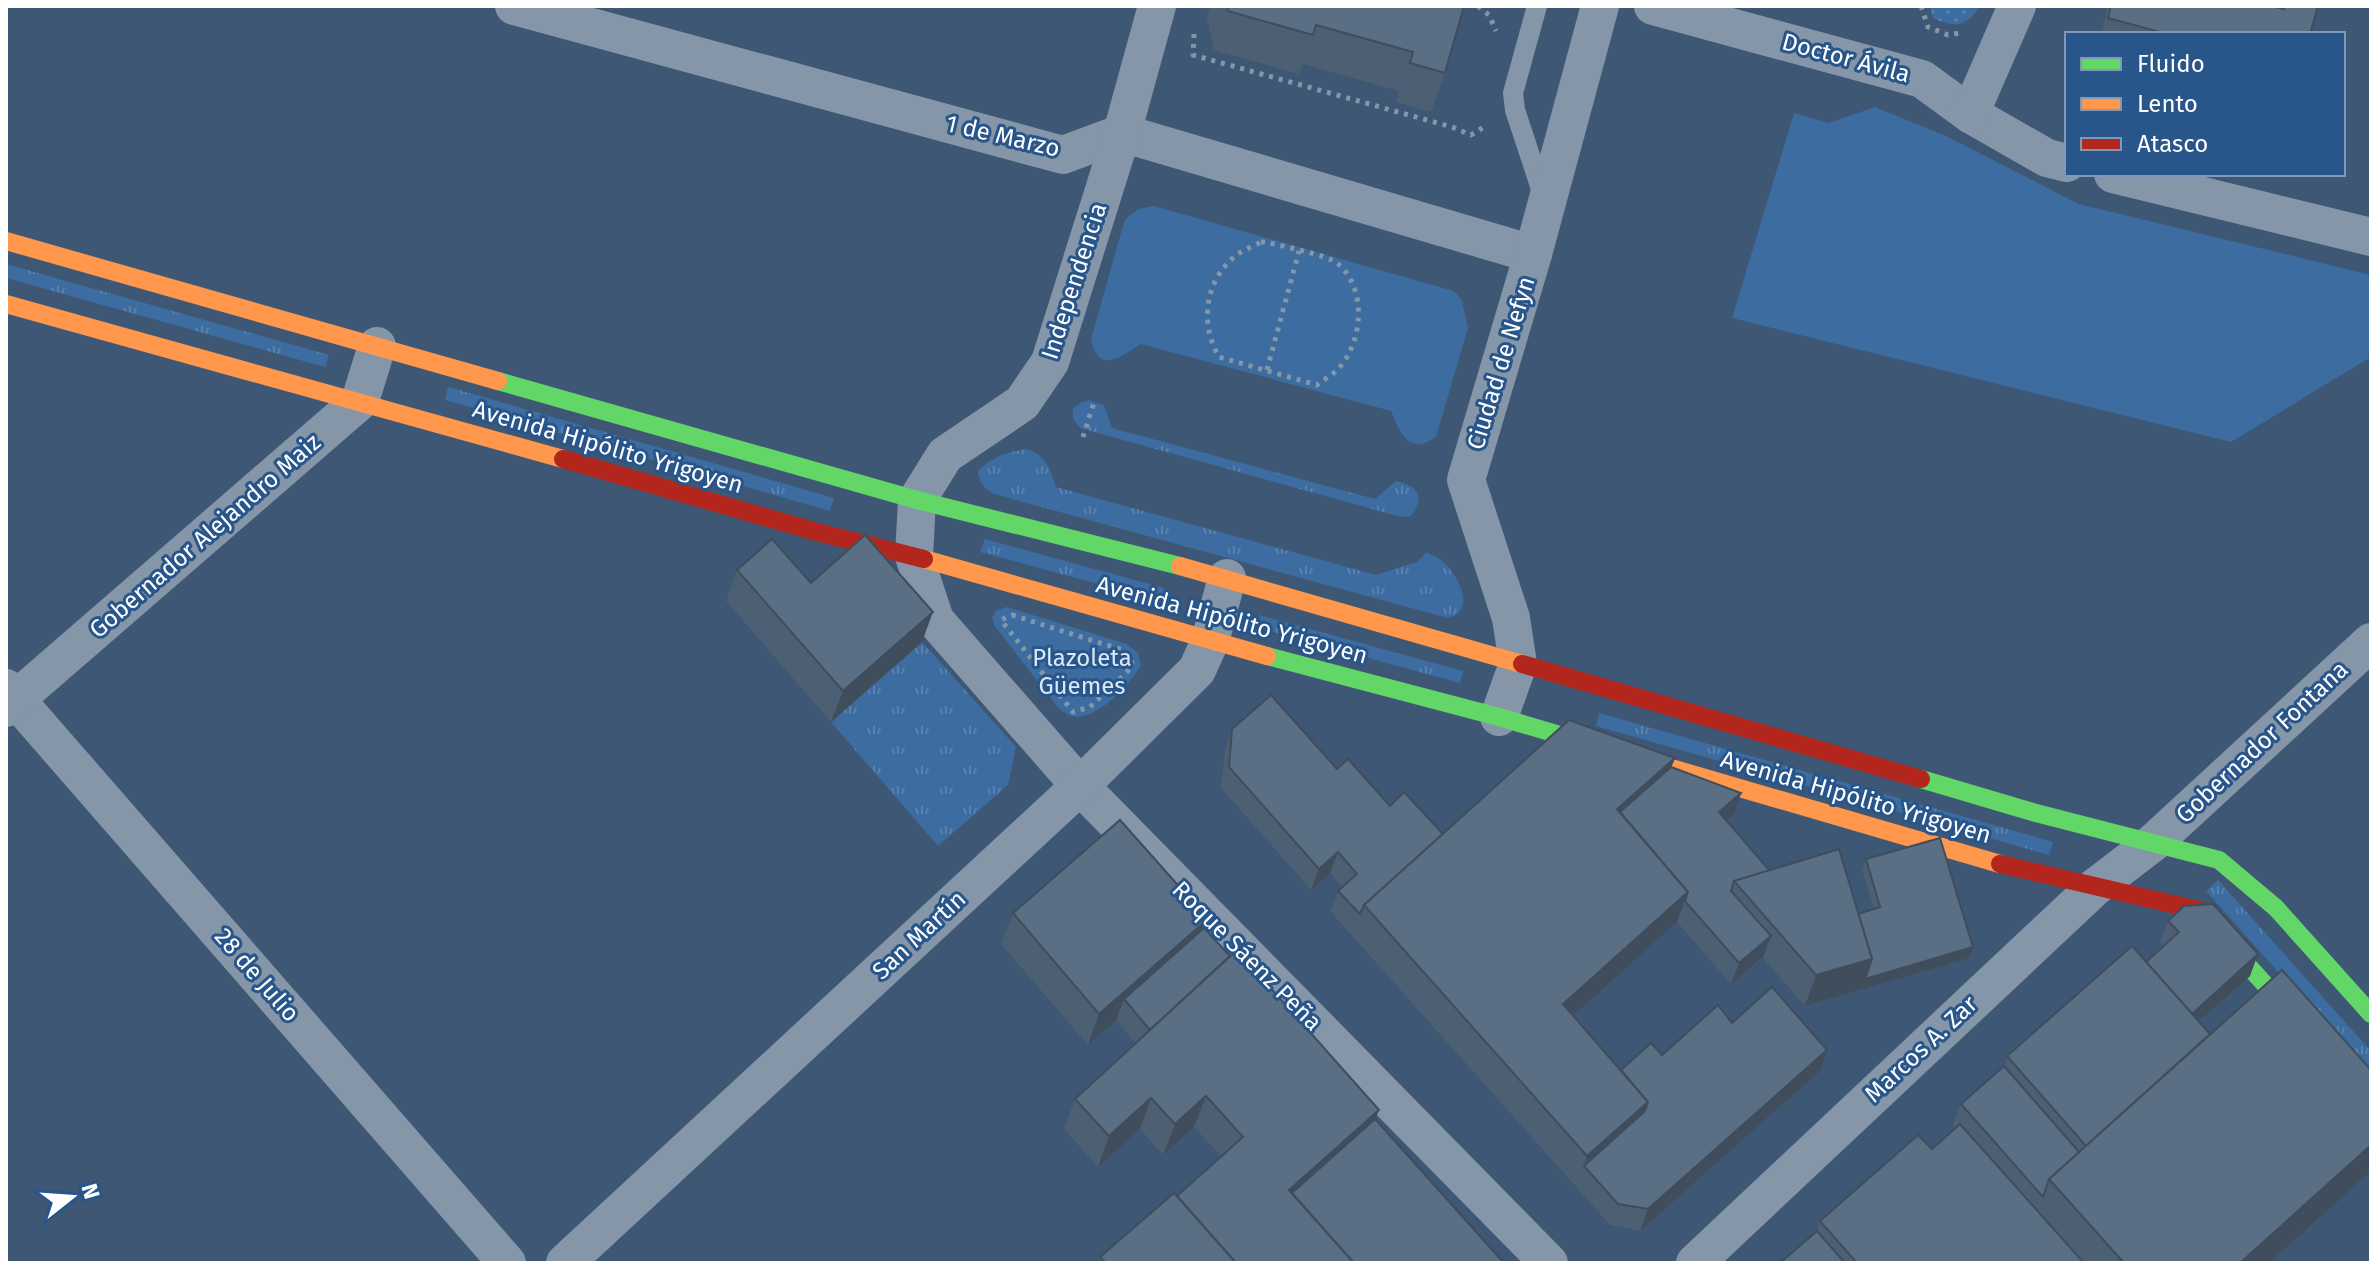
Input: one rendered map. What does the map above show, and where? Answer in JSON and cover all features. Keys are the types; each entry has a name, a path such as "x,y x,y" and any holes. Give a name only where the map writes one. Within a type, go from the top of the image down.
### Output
{"main road":[{"name":"Avenida Hipólito Yrigoyen","path":"6,241 917,500 1227,578 2036,813 2219,860 2276,908 2371,1014"},
{"name":"Avenida Hipólito Yrigoyen","path":"6,304 1210,641 1499,717 2013,868 2198,910 2371,1102"}],"street":[{"name":"1 de Marzo","path":"514,6 1063,155 1122,133"},
{"name":"Independencia","path":"914,556 917,500 945,455 1022,403 1050,362 1122,133 1157,6"},
{"name":"Ciudad de Nefyn","path":"1499,717 1518,664 1511,618 1466,480 1533,254 1600,6"},
{"name":"Doctor Ávila","path":"1653,6 1922,79 1970,114 2047,158 2065,162"},
{"path":"1970,114 2017,6"},
{"path":"1122,133 1533,254"},
{"path":"2121,176 2371,237"},
{"path":"360,401 377,346"},
{"name":"Gobernador Alejandro Maiz","path":"9,698 360,401"},
{"name":"Roque Sáenz Peña","path":"914,556 935,620 1080,786 1549,1263"},
{"name":"San Martín","path":"565,1263 1080,786 1197,670 1210,641 1227,578"},
{"name":"Gobernador Fontana","path":"2154,842 2371,642"},
{"name":"28 de Julio","path":"9,698 507,1263"},
{"name":"Marcos A. Zar","path":"1695,1263 2094,888 2154,842"}],"lane":[{"path":"1537,6 1513,93 1515,110 1546,206"}],"path":[{"path":"1478,6 1489,15 1498,37"},
{"path":"1921,6 1928,27 1948,35 1965,32"},
{"path":"1194,28 1193,55 1452,127 1471,135 1487,126 1491,110"},
{"path":"1261,242 1336,262 1348,277 1358,300 1358,326 1352,349 1337,370 1317,385 1267,370 1219,357 1211,345 1206,320 1209,294 1220,272 1238,254 1261,242"},
{"path":"1267,370 1299,251"},
{"path":"1083,437 1095,399"},
{"path":"1012,615 1126,651 1132,663 1114,685 1090,707 1073,712 1001,620 1012,615"}],"green space":[{"path":"1930,6 1979,7 1970,19 1953,24 1933,18"},
{"path":"1875,107 1946,136 2079,204 2371,275 2371,357 2231,442 1732,318 1794,113 1829,123"},
{"path":"1154,206 1454,291 1462,301 1468,328 1436,437 1419,444 1412,443 1402,434 1391,411 1141,344 1111,360 1099,357 1091,339 1124,222 1137,211"},
{"path":"6,264 329,355 325,367 6,278"},
{"path":"448,387 834,498 830,511 445,400"},
{"path":"1088,400 1104,405 1112,428 1375,499 1396,481 1414,489 1419,497 1418,503 1411,516 1401,517 1080,428 1073,419 1073,409"},
{"path":"1028,449 1044,460 1056,487 1376,575 1417,562 1426,553 1435,556 1453,573 1463,595 1463,605 1458,613 1448,618 987,490 978,471 983,466 1014,451"},
{"path":"985,539 1171,590 1168,603 980,552"},
{"name":"Plazoleta Güemes","path":"1007,607 1127,644 1138,653 1141,665 1121,691 1102,708 1081,716 1070,715 1059,709 994,625 992,617 997,610"},
{"path":"1259,615 1463,671 1460,683 1255,627"},
{"path":"922,642 1016,747 1008,785 938,846 831,722"},
{"path":"1599,713 2053,842 2049,855 1596,726"},
{"path":"2218,880 2371,1051 2371,1076 2206,891"}],"building":[{"path":"1227,6 1464,6 1445,73 1410,63 1413,52 1316,25 1313,35 1228,11"},
{"path":"2111,6 2271,6 2284,9 2285,6 2318,6 2311,32 2160,32 2108,18"},
{"path":"865,535 933,612 843,691 737,570 772,539 811,583"},
{"path":"1271,695 1337,769 1348,759 1390,806 1404,792 1443,834 1364,905 1360,914 1338,891 1357,874 1338,852 1319,869 1229,767 1232,729"},
{"path":"1569,720 1675,758 1617,809 1688,892 1563,1004 1648,1102 1587,1156 1364,905"},
{"path":"1671,767 1741,793 1719,812 1770,871 1734,881 1731,891 1771,936 1739,963 1685,901 1688,892 1620,812"},
{"path":"1120,820 1208,919 1099,1014 1013,913"},
{"path":"1940,838 1973,947 1865,979 1872,959 1858,914 1880,907 1866,859"},
{"path":"1839,849 1872,959 1816,975 1734,881"},
{"path":"2213,904 2258,954 2192,1014 2146,962 2179,932 2168,921 2184,906"},
{"path":"1204,928 1230,956 1150,1030 1124,999"},
{"path":"2132,946 2210,1034 2086,1146 2007,1056"},
{"path":"1237,950 1379,1110 1289,1190 1354,1263 1236,1263 1177,1196 1243,1137 1206,1096 1175,1124 1151,1098 1109,1136 1075,1099"},
{"path":"2282,970 2371,1070 2371,1145 2240,1263 2124,1263 2049,1179"},
{"path":"1772,987 1827,1050 1648,1209 1618,1204 1584,1166 1645,1111 1648,1102 1621,1070 1651,1043 1662,1055 1718,1005 1732,1023"},
{"path":"2004,1066 2079,1152 2049,1179 2043,1197 1961,1104"},
{"path":"1375,1119 1504,1263 1354,1263 1292,1193"},
{"path":"1960,1124 2084,1263 1857,1263 1820,1221 1918,1135 1932,1149"},
{"path":"1174,1193 1236,1263 1106,1263 1100,1257"},
{"path":"1817,1231 1845,1263 1780,1263"}],"traffic: fast":[{"path":"498,381 917,500 1180,566"},
{"path":"1267,656 1499,717 1661,765"},
{"path":"1921,779 2036,813 2219,860 2276,908 2371,1014"},
{"path":"2223,938 2371,1102"}],"traffic: slow":[{"path":"6,241 498,381"},
{"path":"6,304 563,459"},
{"path":"924,559 1267,656"},
{"path":"1180,566 1522,664"},
{"path":"1661,765 2000,864"}],"traffic: jam":[{"path":"563,459 817,532 924,559"},
{"path":"1522,664 1921,779"},
{"path":"2000,864 2198,910 2223,938"}]}
